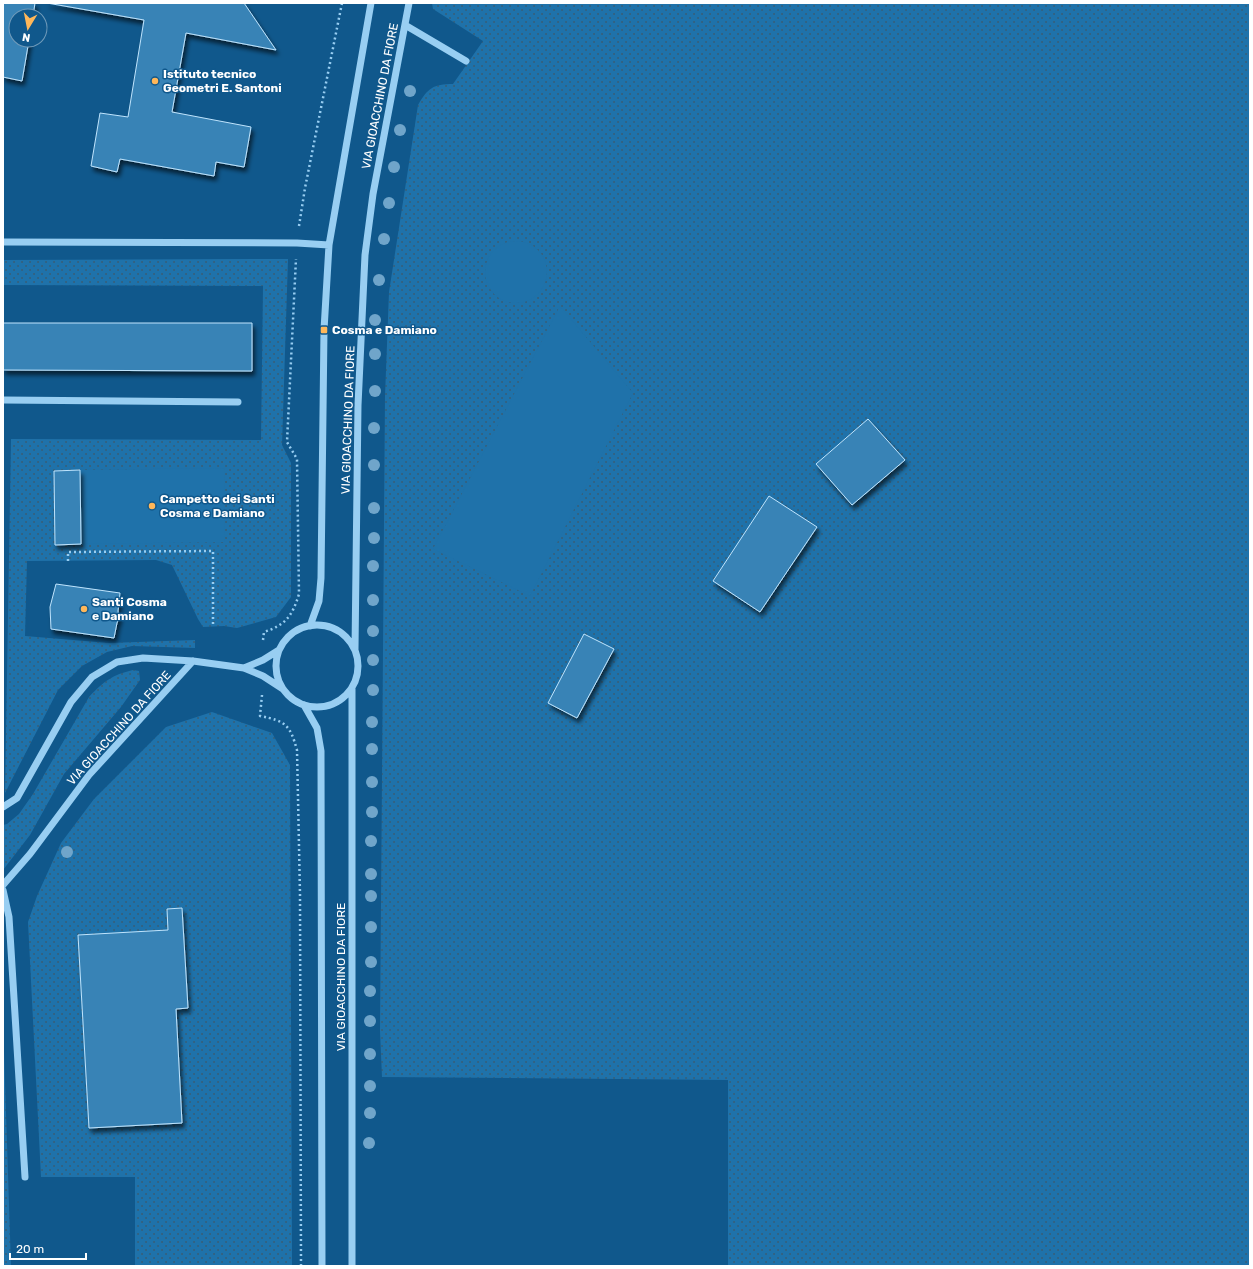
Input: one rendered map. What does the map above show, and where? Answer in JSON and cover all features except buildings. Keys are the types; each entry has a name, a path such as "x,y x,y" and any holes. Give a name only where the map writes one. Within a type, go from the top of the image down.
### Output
{"street":[{"name":"VIA GIOACCHINO DA FIORE","path":"310,626 319,601 321,578 324,330 329,245 372,3"},
{"name":"VIA GIOACCHINO DA FIORE","path":"355,649 358,405 365,255 373,194 409,3"},
{"path":"405,25 466,61"},
{"path":"3,242 296,243 329,245"},
{"path":"3,400 238,402"},
{"path":"3,807 17,798 71,702 92,677 117,662 143,658 193,661 244,668 263,676 283,689 292,699 304,705 317,707 331,705 343,698 352,689 357,676 358,663 355,649 348,638 337,630 324,625 310,626 297,630 286,638 279,650 276,663 277,676 283,689"},
{"path":"244,668 263,660 279,650"},
{"name":"VIA GIOACCHINO DA FIORE","path":"3,885 30,854 89,775 193,661"},
{"name":"VIA GIOACCHINO DA FIORE","path":"352,689 352,1266"},
{"name":"VIA GIOACCHINO DA FIORE","path":"304,705 317,728 321,751 322,1266"},
{"path":"3,890 9,917 25,1177"}],"path":[{"path":"263,660 264,632 276,628 287,620 295,607 299,594 297,458 287,442 296,243 305,188 342,3"},
{"path":"68,561 68,552 213,551 213,626"},
{"path":"263,676 260,716 277,719 287,726 293,736 297,750 300,901 301,1266"}],"shaded area":[{"path":"432,3 1250,3 1250,1266 728,1266 728,1080 382,1077 380,1031 385,396 389,292 418,105 432,88 440,85 453,84 483,41 433,9"},
{"path":"510,241 522,241 538,250 545,260 547,272 545,284 538,294 522,303 510,303 499,298 490,289 485,278 485,266 490,255 499,246"},
{"path":"288,259 282,445 291,463 291,597 276,617 237,628 224,626 203,627 172,565 156,560 27,561 25,636 109,643 195,640 195,648 132,646 107,652 82,666 58,690 5,793 11,439 261,440 263,286 3,285 3,260"},
{"path":"560,306 633,393 530,596 433,549"},
{"name":"Campetto dei Santi Cosma e Damiano","path":"224,468 225,542 81,544 80,470"},
{"path":"133,670 139,671 140,680 121,707 64,774 30,835 3,870 3,825 7,824 19,814 33,794 89,697 109,679"},
{"path":"212,712 272,733 290,765 292,1266 135,1266 135,1177 41,1177 28,922 37,896 61,843 94,799 166,727"},
{"path":"3,1021 11,1266 3,1266"}],"place":[{"name":"Istituto tecnico Geometri E. Santoni","path":"155,81"},
{"name":"Cosma e Damiano","path":"324,330"},
{"name":"Campetto dei Santi Cosma e Damiano","path":"152,506"},
{"name":"Santi Cosma e Damiano","path":"84,609"}]}
